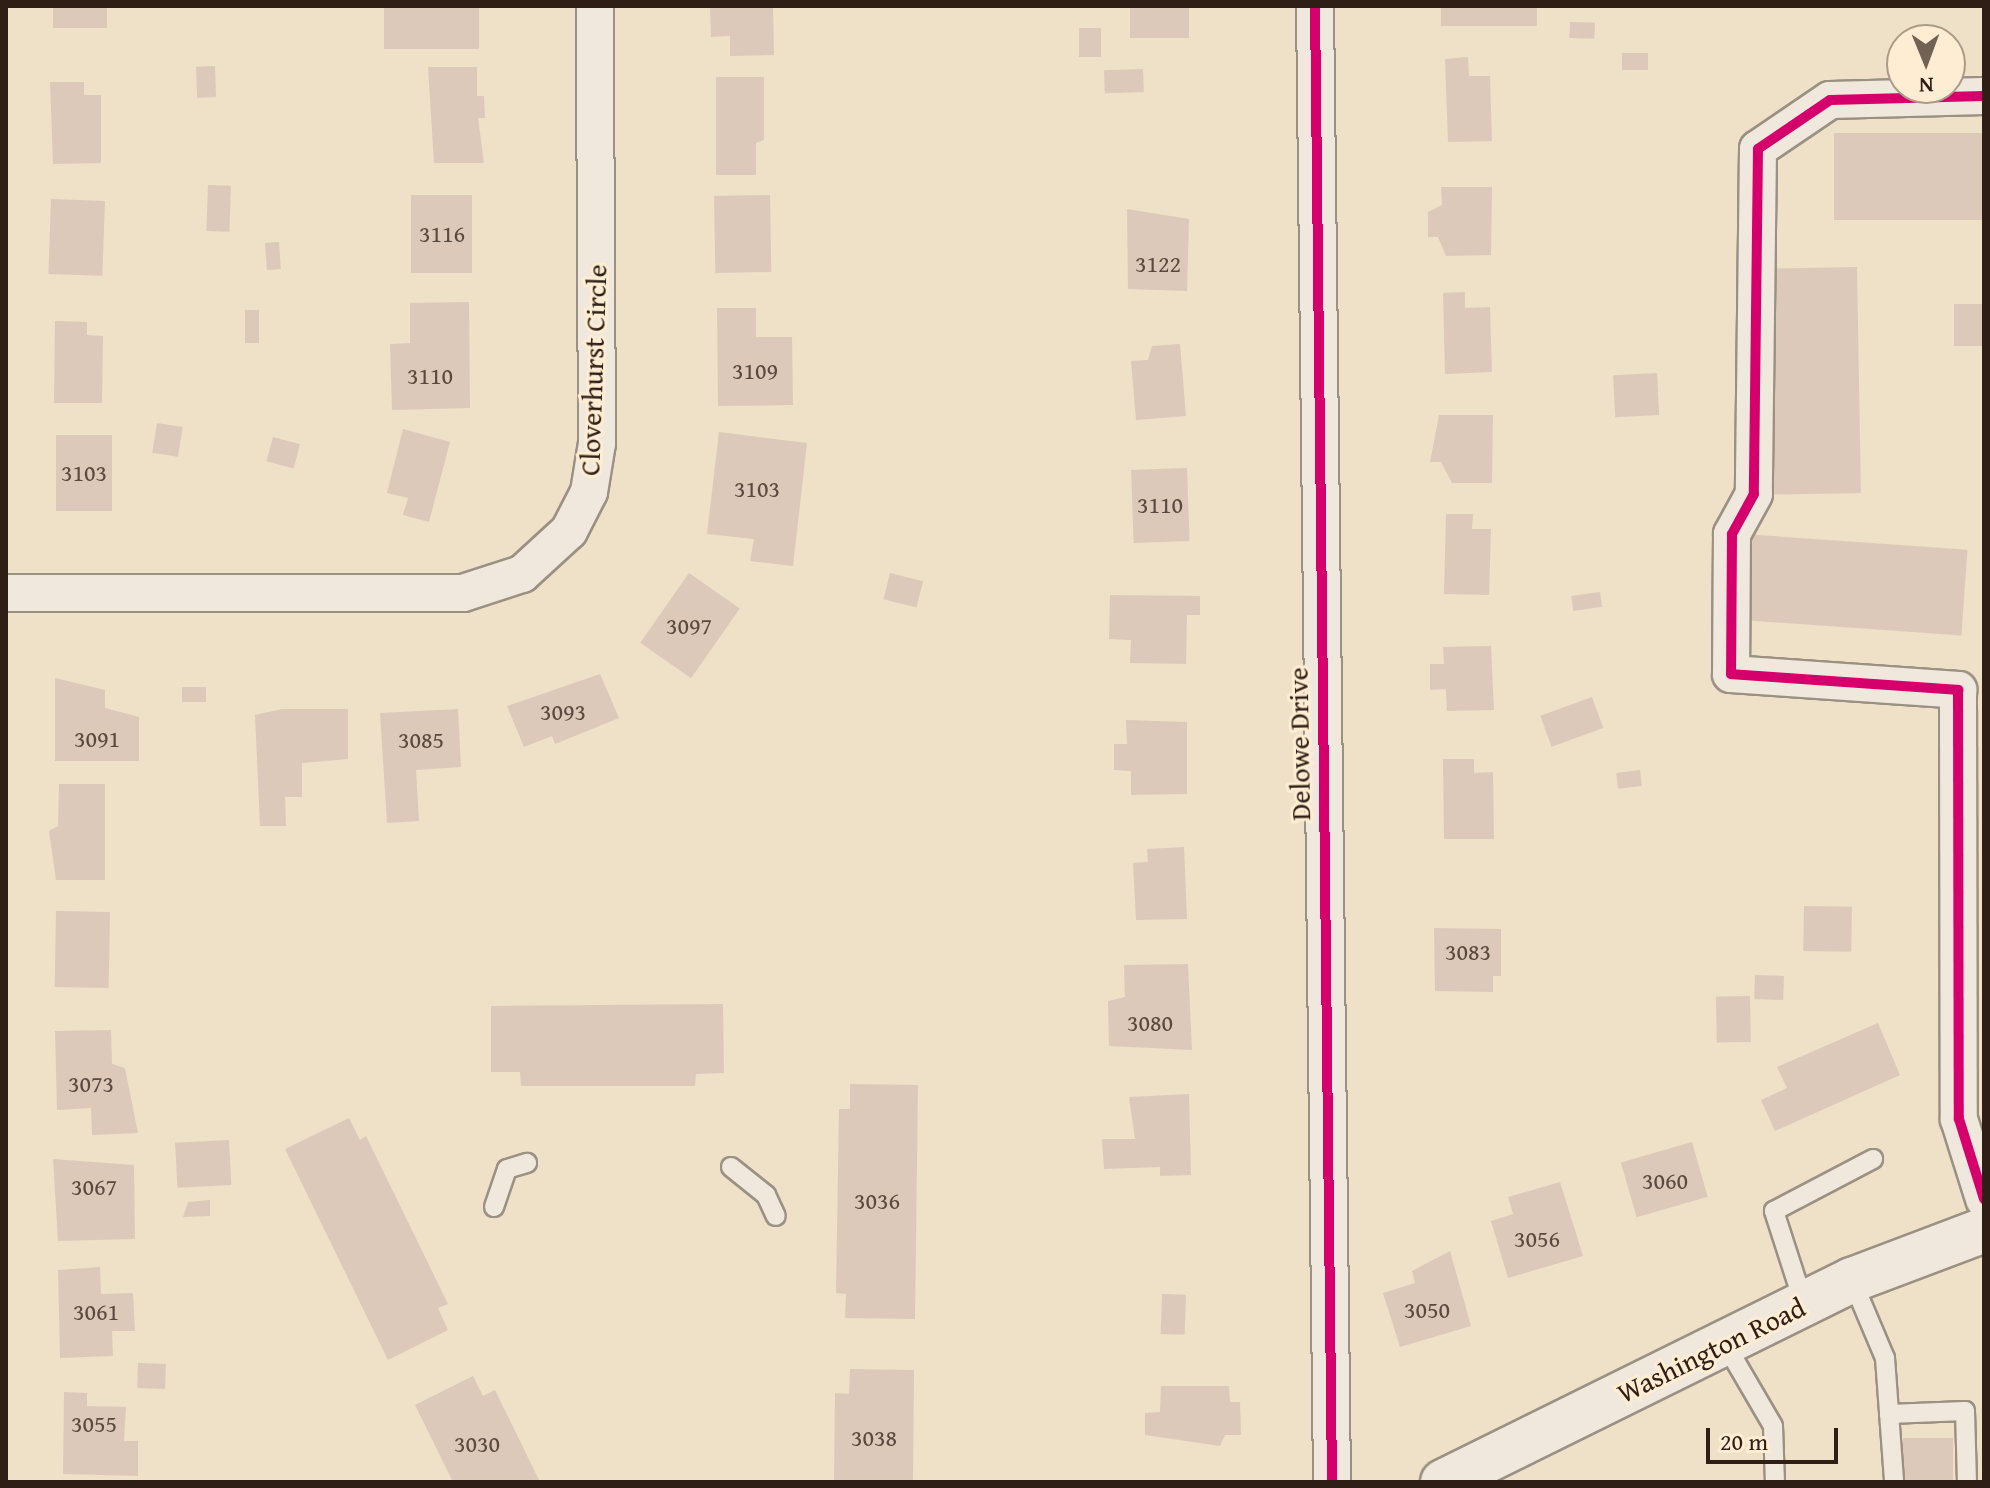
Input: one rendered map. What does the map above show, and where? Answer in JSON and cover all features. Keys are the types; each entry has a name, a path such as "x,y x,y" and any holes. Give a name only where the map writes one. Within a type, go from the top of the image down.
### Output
{"street":[{"name":"Cloverhurst Circle","path":"6,593 463,593 522,574 569,531 589,492 597,443 595,6"},
{"name":"Delowe Drive","path":"1315,6 1332,1482"},
{"path":"1984,96 1830,100 1758,149 1754,494 1732,534 1731,674 1958,690 1959,1119 1984,1199"},
{"name":"Washington Road","path":"1443,1482 1852,1280 1984,1230"}],"lane":[{"path":"1804,1304 1774,1211 1873,1159"},
{"path":"494,1207 507,1169 527,1163"},
{"path":"731,1167 766,1195 776,1216"},
{"path":"1852,1280 1885,1358 1894,1482"},
{"path":"1724,1342 1773,1426 1775,1482"},
{"path":"1889,1414 1965,1411 1967,1482"}],"building":[{"path":"53,6 107,6 107,28 53,28"},
{"path":"384,6 479,6 479,49 384,49"},
{"path":"710,6 773,6 774,55 730,56 730,36 711,37"},
{"path":"1130,6 1189,6 1189,38 1130,38"},
{"path":"1441,6 1537,6 1537,26 1441,26"},
{"path":"1570,22 1595,23 1594,39 1569,38"},
{"path":"1079,28 1101,28 1101,57 1079,57"},
{"path":"1622,53 1648,53 1648,70 1622,70"},
{"path":"1468,57 1469,76 1490,76 1492,141 1448,142 1445,59"},
{"path":"215,66 216,97 197,98 196,67"},
{"path":"428,67 477,67 477,96 484,96 485,118 478,118 484,163 434,163"},
{"path":"1143,69 1144,92 1105,93 1104,70"},
{"path":"716,77 764,77 764,140 756,143 756,175 716,175"},
{"path":"50,82 84,82 84,95 101,95 101,163 53,164"},
{"path":"1834,133 1984,133 1984,220 1834,220"},
{"path":"208,185 231,186 229,232 206,231"},
{"path":"1441,187 1492,187 1491,255 1446,256 1438,237 1428,237 1428,212 1442,205"},
{"path":"411,195 472,195 472,273 411,273"},
{"path":"770,195 771,272 715,273 714,196"},
{"path":"51,199 105,201 102,276 48,274"},
{"path":"1127,209 1189,219 1187,291 1128,289"},
{"path":"279,242 281,269 267,270 265,243"},
{"path":"1857,267 1861,493 1774,494 1770,269"},
{"path":"1465,292 1465,308 1490,307 1492,372 1445,374 1443,293"},
{"path":"469,302 470,408 392,410 390,344 410,343 410,303"},
{"path":"1954,304 1984,304 1984,346 1954,346"},
{"path":"717,308 756,308 756,337 792,337 793,405 718,406"},
{"path":"245,310 259,310 259,343 245,343"},
{"path":"55,321 87,322 87,335 103,336 102,403 54,403"},
{"path":"1180,344 1186,416 1136,420 1131,361 1148,360 1152,346"},
{"path":"1657,373 1659,415 1615,417 1613,375"},
{"path":"1439,415 1493,415 1492,483 1452,483 1441,462 1430,462"},
{"path":"157,423 183,427 178,457 152,453"},
{"path":"403,429 450,442 429,522 403,515 408,498 387,493"},
{"path":"719,432 807,443 793,566 750,561 754,539 707,534"},
{"path":"56,435 112,435 112,511 56,511"},
{"path":"273,437 300,444 294,468 267,461"},
{"path":"1187,468 1190,541 1134,543 1131,470"},
{"path":"1446,514 1473,514 1472,529 1491,529 1489,595 1444,594"},
{"path":"1744,534 1967,550 1961,635 1738,620"},
{"path":"689,573 740,609 691,678 640,643"},
{"path":"890,573 923,581 916,607 883,599"},
{"path":"1600,592 1602,607 1573,611 1571,596"},
{"path":"1110,595 1200,596 1200,615 1187,615 1186,664 1130,663 1131,640 1109,639"},
{"path":"1491,646 1494,710 1447,711 1446,689 1430,690 1430,664 1444,664 1443,647"},
{"path":"600,674 619,718 555,744 552,736 524,747 507,706"},
{"path":"55,678 105,690 105,708 139,717 139,761 55,761"},
{"path":"182,687 206,687 206,702 182,702"},
{"path":"1592,697 1603,728 1552,747 1540,716"},
{"path":"282,709 348,709 348,759 302,763 302,797 285,797 286,826 260,826 255,715"},
{"path":"458,709 461,767 416,770 419,821 387,823 380,713"},
{"path":"1126,720 1187,722 1187,794 1131,795 1131,771 1114,770 1114,744 1127,744"},
{"path":"1443,759 1474,759 1474,773 1493,772 1494,839 1444,839"},
{"path":"1640,770 1642,786 1618,789 1616,773"},
{"path":"59,784 105,784 105,880 56,880 49,831 58,826"},
{"path":"1184,847 1187,919 1136,920 1133,863 1148,862 1147,849"},
{"path":"1804,906 1852,907 1851,952 1803,951"},
{"path":"56,911 110,912 109,988 55,987"},
{"path":"1434,928 1501,929 1501,976 1493,976 1493,992 1435,991"},
{"path":"1188,964 1192,1050 1109,1046 1108,1001 1125,997 1124,965"},
{"path":"1755,975 1784,976 1783,1000 1754,999"},
{"path":"1750,996 1751,1042 1717,1043 1716,997"},
{"path":"723,1004 724,1073 696,1074 695,1086 521,1086 520,1072 491,1072 491,1006"},
{"path":"1878,1023 1900,1075 1775,1131 1761,1100 1787,1088 1777,1067"},
{"path":"111,1030 112,1064 125,1068 138,1133 92,1135 91,1108 57,1110 55,1031"},
{"path":"850,1084 918,1085 915,1319 845,1318 846,1294 836,1293 839,1109 850,1109"},
{"path":"1189,1094 1191,1175 1160,1176 1160,1167 1104,1169 1102,1139 1135,1139 1129,1097"},
{"path":"349,1118 360,1140 366,1136 448,1304 438,1308 448,1330 388,1360 285,1149"},
{"path":"229,1140 231,1185 177,1188 175,1143"},
{"path":"1692,1142 1708,1197 1637,1217 1621,1162"},
{"path":"53,1159 134,1165 135,1239 58,1241"},
{"path":"1560,1182 1583,1256 1508,1278 1491,1221 1513,1214 1508,1197"},
{"path":"210,1200 210,1216 183,1217 188,1202"},
{"path":"1450,1251 1471,1326 1400,1347 1383,1293 1415,1283 1412,1271"},
{"path":"100,1267 101,1294 133,1293 135,1331 112,1331 113,1356 60,1358 58,1270"},
{"path":"1162,1294 1186,1295 1185,1335 1161,1334"},
{"path":"138,1363 166,1364 165,1389 137,1388"},
{"path":"850,1369 914,1370 913,1482 834,1482 835,1393 849,1394"},
{"path":"473,1376 483,1396 495,1390 540,1482 453,1482 415,1405"},
{"path":"1161,1386 1229,1386 1230,1402 1240,1402 1241,1435 1225,1435 1220,1446 1145,1435 1145,1413 1160,1412"},
{"path":"64,1392 87,1393 87,1406 126,1407 124,1441 138,1441 138,1476 63,1474"},
{"path":"1903,1438 1953,1438 1953,1482 1903,1482"}],"cycle path":[{"path":"1315,6 1332,1482"},
{"path":"1984,96 1830,100 1758,149 1754,494 1732,534 1731,674 1958,690 1959,1119 1984,1199"}]}
